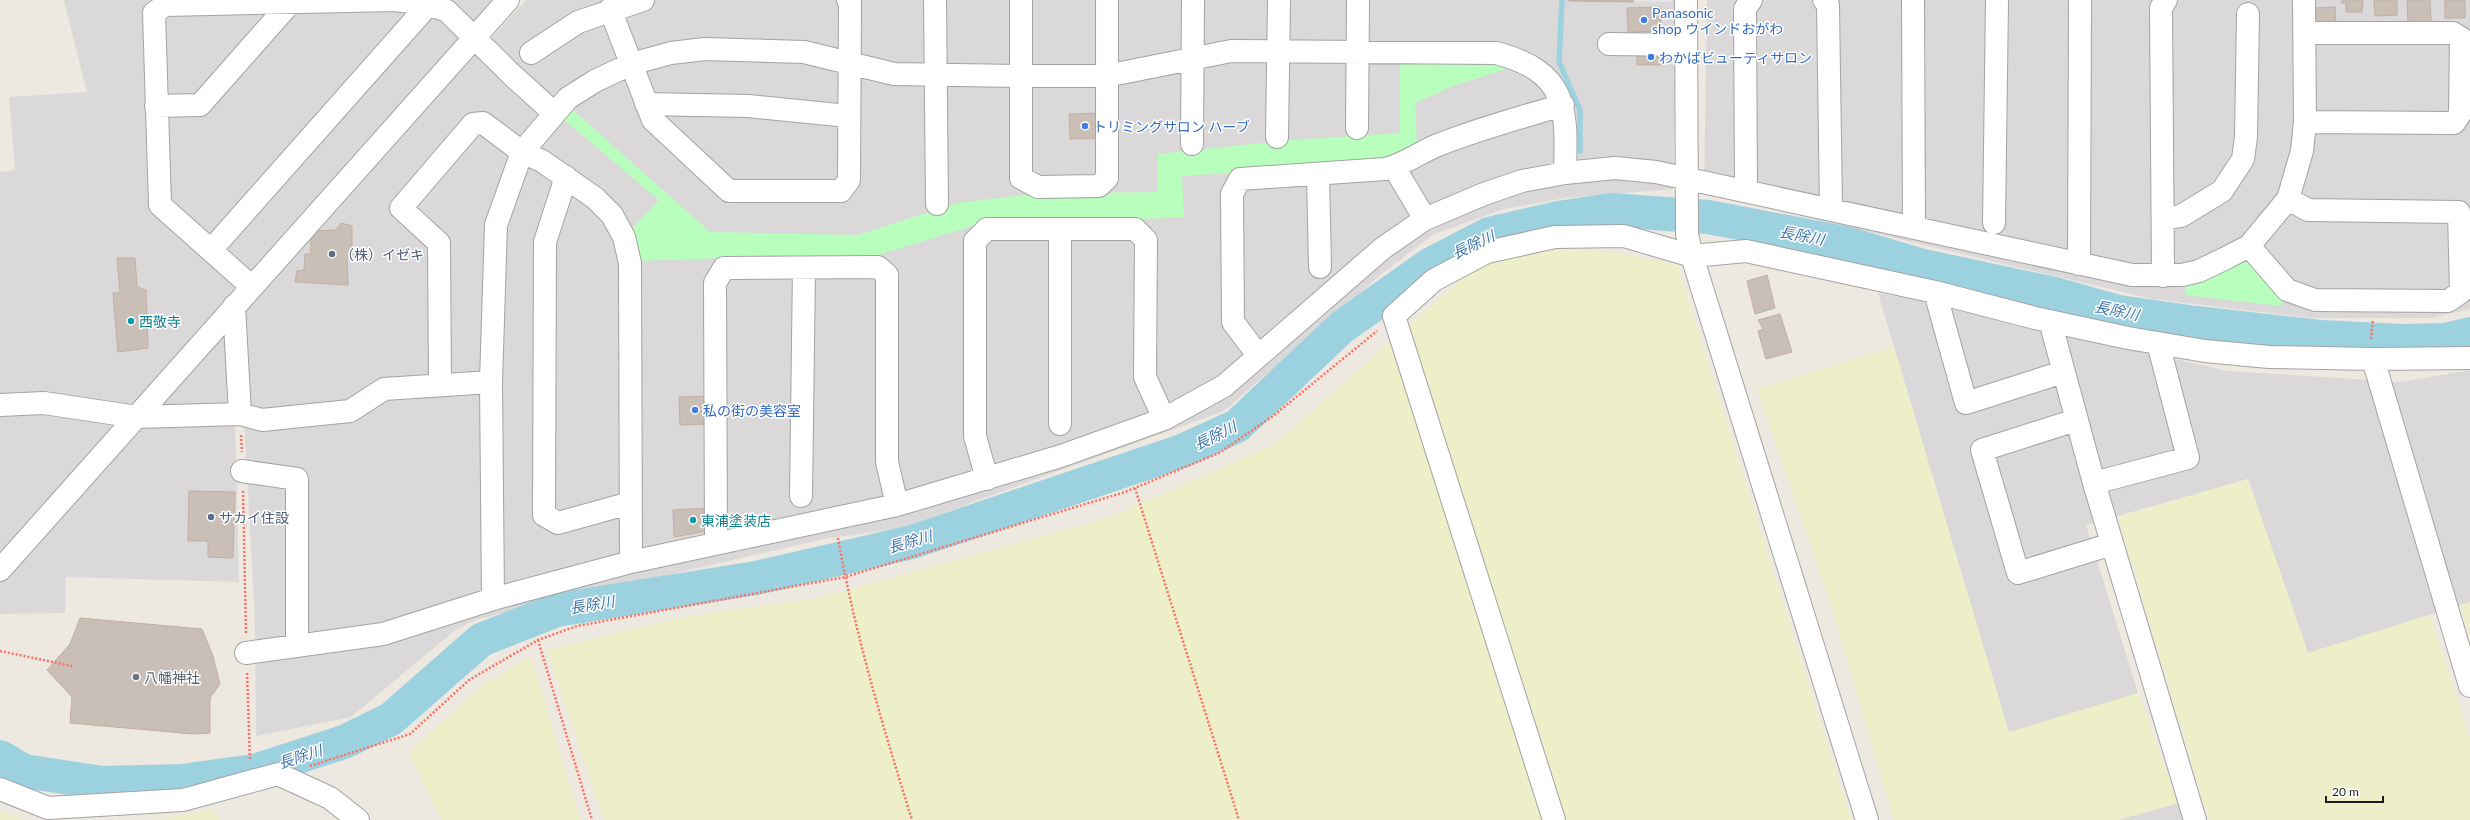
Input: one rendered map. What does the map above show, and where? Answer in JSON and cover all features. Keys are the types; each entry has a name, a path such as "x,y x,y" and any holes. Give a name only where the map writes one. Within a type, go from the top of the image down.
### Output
{"street":[{"path":"251,286 160,205 154,13 165,5 394,0 429,4 447,11 554,113"},
{"path":"0,570 138,417 251,286 508,0"},
{"path":"531,53 578,22 610,9 643,0"},
{"path":"610,9 653,120 728,191 841,191 849,180 848,116 850,2 848,0"},
{"path":"935,0 934,75 937,204"},
{"path":"1022,0 1021,178 1038,187 1099,186 1107,178 1107,0"},
{"path":"1192,0 1192,144"},
{"path":"1277,137 1279,0"},
{"path":"1357,128 1358,0"},
{"path":"1686,0 1687,234 1692,256 1867,820"},
{"path":"1746,190 1745,9 1751,0"},
{"path":"1824,0 1828,6 1831,208"},
{"path":"1913,0 1914,227"},
{"path":"1994,224 1997,0"},
{"path":"2079,264 2080,0"},
{"path":"2163,276 2164,219 2161,8 2166,0"},
{"path":"246,653 383,634 493,599 631,562 716,542 897,505 1061,456 1164,419 1224,386 1383,248 1425,219 1484,194 1522,181 1565,173 1615,168 1656,172 1686,186 1746,190 2132,275 2163,276 2199,271 2249,246 2288,199 2302,151 2305,122 2304,0"},
{"path":"156,106 200,105 291,2"},
{"path":"210,250 429,4"},
{"path":"2164,219 2181,216 2222,191 2243,159 2246,136 2248,14"},
{"path":"2304,33 2453,33 2461,38 2460,114 2454,123 2305,122"},
{"path":"1609,44 1686,45"},
{"path":"493,599 491,382 496,225 522,152 554,113 568,98 595,81 631,64 670,53 705,49 804,52 894,74 1106,76 1231,51 1279,50 1496,53 1520,59 1540,71 1555,88 1563,105 1566,138 1565,173"},
{"path":"646,104 748,106 848,116"},
{"path":"1258,355 1233,322 1232,194 1240,179 1394,167 1435,146 1480,128 1563,105"},
{"path":"440,384 439,243 401,208 473,124 483,123 522,152 542,161 566,176 595,198 612,215 624,237 630,262 631,562"},
{"path":"1394,167 1425,219"},
{"path":"1318,174 1320,267"},
{"path":"566,176 545,242 544,515 558,523 630,503"},
{"path":"2249,246 2287,290 2315,300 2448,301 2461,292 2459,212 2308,210 2288,199"},
{"path":"987,479 975,436 974,241 987,229 1135,229 1146,240 1145,377 1164,419"},
{"path":"1060,230 1060,424"},
{"path":"1554,820 1394,316 1434,280 1487,252 1555,237 1624,236 1692,256 1746,251 1935,292 2050,321 2205,351 2269,357 2372,350 2470,358"},
{"path":"716,542 716,283 724,268 878,267 887,275 887,462 897,505"},
{"path":"801,496 804,268"},
{"path":"1935,292 1966,403 2064,372"},
{"path":"234,306 240,414"},
{"path":"2050,321 2094,484 2195,820"},
{"path":"2094,484 2188,458 2158,343"},
{"path":"2372,350 2470,686"},
{"path":"0,405 44,403 138,417 240,414 262,420 350,411 384,388 491,382"},
{"path":"2076,420 1982,450 2018,573 2112,544"},
{"path":"242,471 297,479 297,646"},
{"path":"0,789 48,808 183,800 278,774 330,798 358,820"}],"path":[{"path":"278,774 327,762 410,734 469,680 538,640 577,626 845,577 1135,488 1220,454 1273,416 1394,316"},
{"path":"2372,350 2373,319"},
{"path":"240,414 248,745"},
{"path":"1135,488 1239,820"},
{"path":"837,534 845,577 872,692 912,820"},
{"path":"538,640 592,820"},
{"path":"0,651 72,666"}],"shaded area":[{"path":"64,0 495,0 219,310 233,343 239,582 66,577 65,613 0,614 0,172 15,170 9,97 87,92"},
{"path":"526,0 1676,0 1673,189 1565,198 1504,209 1434,234 1383,273 1224,411 902,528 824,539 477,619 454,631 351,717 256,736 255,621 238,309 469,56 477,54"},
{"path":"1635,0 1672,0 1672,2 1635,2"},
{"path":"1707,0 2470,0 2470,309 2432,318 2311,318 2153,299 1704,193"},
{"path":"1878,293 1957,308 2227,371 2402,382 2470,370 2470,602 2308,653 2248,479 2086,525 2138,693 2009,733"},
{"path":"2178,803 2184,820 2118,820"}],"green space":[{"path":"1494,61 1516,66 1453,86 1415,103 1417,144 1385,159 1323,167 1182,176 1184,217 1014,225 979,224 869,258 726,258 639,261 631,230 659,200 563,119 573,110 710,232 858,235 957,203 1034,194 1157,192 1158,154 1292,140 1400,133 1400,62"},
{"path":"1547,249 1619,253 1677,264 1851,820 604,820 547,650 684,617 823,597 1111,517 1275,444 1475,267"},
{"path":"2248,254 2284,295 2281,306 2185,295 2185,283"},
{"path":"1894,347 2009,732 2138,693 2178,803 2118,820 1894,820 1830,601 1757,389"},
{"path":"2248,479 2308,653 2430,615 2470,740 2470,820 2209,820 2118,517"},
{"path":"2470,602 2470,638 2460,605"},
{"path":"531,656 580,820 441,820 409,752 484,684"},
{"path":"213,810 219,820 153,820"},
{"path":"0,811 13,817 32,820 0,820"}],"building":[{"path":"1633,0 1633,2 1569,1"},
{"path":"2342,0 2363,0 2362,12 2346,12 2346,3 2341,3"},
{"path":"2374,0 2397,0 2397,15 2375,16"},
{"path":"2407,0 2430,0 2431,22 2408,23"},
{"path":"2445,0 2465,0 2465,18 2445,18"},
{"name":"Panasonic shop ウインドおがわ","path":"1661,7 1661,31 1628,32 1627,8"},
{"path":"2335,7 2336,26 2316,26 2315,8"},
{"name":"わかばビューティサロン","path":"1637,48 1664,48 1664,65 1637,65"},
{"name":"トリミングサロン ハーブ","path":"1100,113 1101,138 1070,139 1069,114"},
{"name":"（株）イゼキ","path":"341,223 352,226 352,257 347,257 348,285 295,282 297,271 304,270 305,254 311,254 311,231 336,230"},
{"name":"西敬寺","path":"117,258 135,258 137,287 146,290 148,348 118,352 113,293 120,293"},
{"path":"1767,275 1775,308 1755,314 1747,281"},
{"path":"1780,314 1792,352 1766,359 1758,331 1763,329 1758,320"},
{"name":"私の街の美容室","path":"709,396 710,424 680,425 679,397"},
{"name":"サカイ住設","path":"189,491 235,492 233,558 208,557 208,541 188,541"},
{"name":"東浦塗装店","path":"710,508 713,530 674,537 673,510"},
{"name":"八幡神社","path":"80,618 202,629 213,656 220,684 210,698 210,733 193,734 70,723 72,697 47,670 70,644"}],"waterway":[{"path":"1562,0 1559,62 1580,110 1580,151"},
{"path":"1580,215 1582,202"},
{"name":"長除川","path":"0,757 24,771 102,783 182,781 254,771 344,742 391,719 481,640 557,610 756,578 912,542 1182,451 1237,426 1342,327 1431,264 1489,234 1558,218 1611,210 1708,217 1849,244 1923,266 2055,294 2119,312 2196,323 2321,337 2402,341 2446,340 2470,334"}],"place":[{"name":"Panasonic shop ウインドおがわ","path":"1644,20"},
{"name":"わかばビューティサロン","path":"1651,57"},
{"name":"トリミングサロン ハーブ","path":"1085,126"},
{"name":"（株）イゼキ","path":"332,254"},
{"name":"西敬寺","path":"131,321"},
{"name":"私の街の美容室","path":"695,410"},
{"name":"サカイ住設","path":"211,517"},
{"name":"東浦塗装店","path":"693,520"},
{"name":"八幡神社","path":"136,677"}]}
